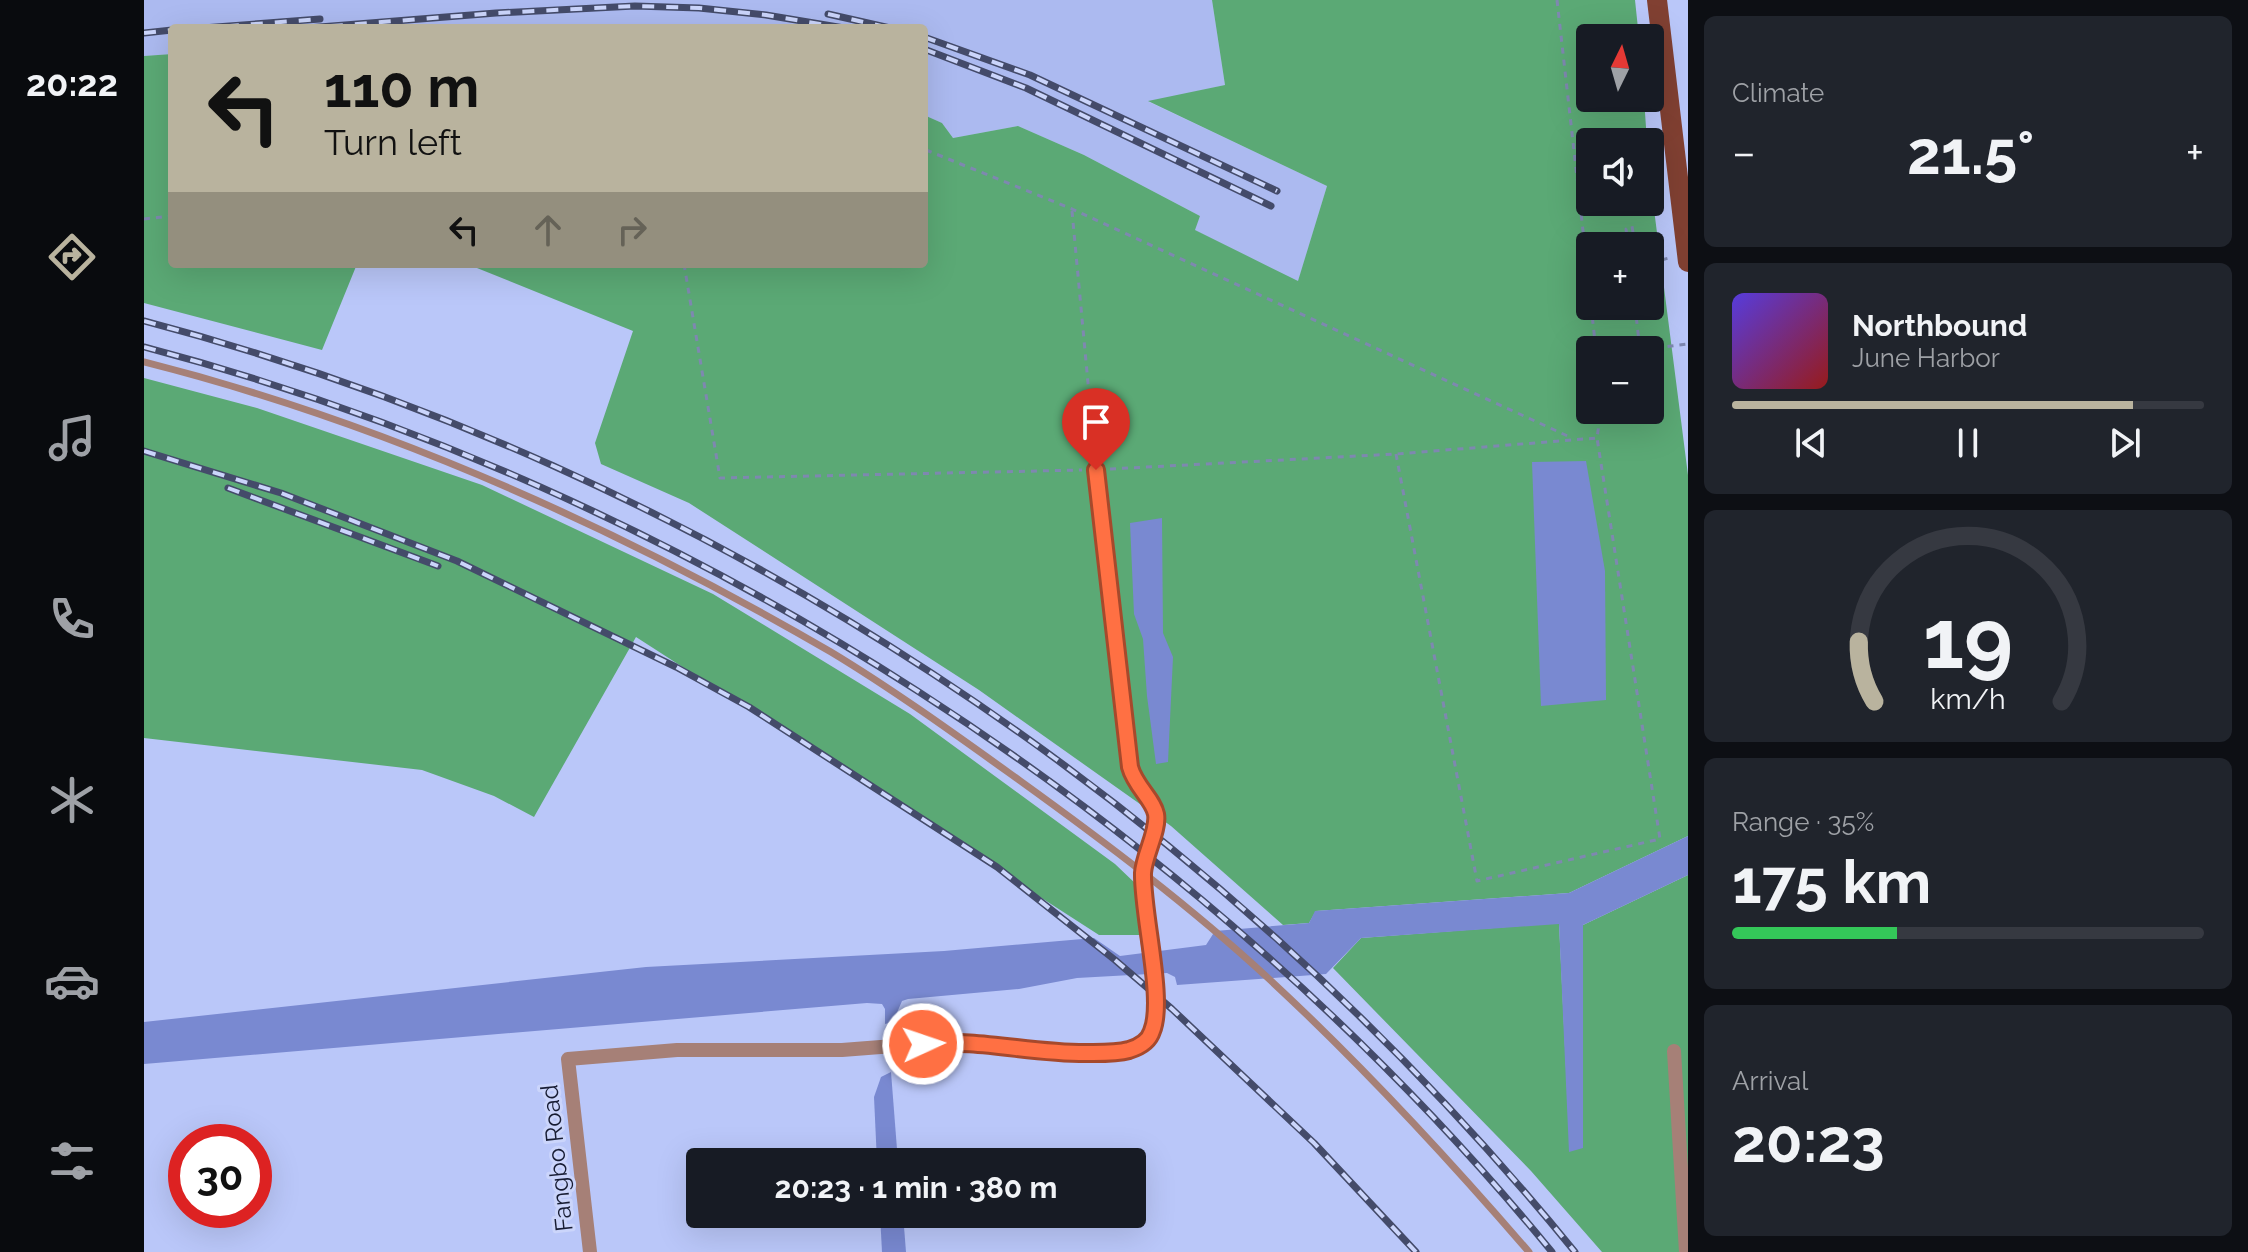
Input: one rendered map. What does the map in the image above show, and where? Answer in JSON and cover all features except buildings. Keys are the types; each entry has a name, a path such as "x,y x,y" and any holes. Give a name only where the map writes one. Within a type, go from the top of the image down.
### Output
{"main road":[{"path":"1657,0 1687,258"}],"street":[{"path":"1096,470 1130,767 1133,779 1156,813 1156,825 1147,847 1143,871"},
{"name":"Fangbo Road","path":"590,1252 568,1059 677,1050 842,1050 945,1042 1052,1053 1124,1051 1142,1044 1153,1031 1155,1005 1143,871"},
{"path":"1674,1051 1686,1252"}],"lane":[{"path":"144,362 336,420 489,478 668,563 834,654 982,754 1143,871 1215,931 1384,1091 1529,1252"}],"path":[{"path":"1557,0 1583,232"},
{"path":"928,151 1072,209 1576,440"},
{"path":"1072,209 1096,470"},
{"path":"144,219 168,216"},
{"path":"1664,261 1687,258"},
{"path":"685,268 720,478 1096,470 1396,454 1597,438"},
{"path":"1664,347 1688,344"},
{"path":"1396,454 1477,881 1660,839 1597,438 1599,424"}],"shaded area":[{"path":"144,0 1212,0 1225,85 1149,102 1327,186 1298,282 1194,230 1200,216 1084,155 1018,126 953,138 942,123 928,117 928,24 168,24 168,54 144,56"},
{"path":"1586,461 1605,571 1606,700 1541,706 1532,462"},
{"path":"1162,518 1163,633 1173,657 1168,762 1156,764 1143,639 1134,614 1130,523"},
{"path":"1688,836 1688,875 1583,925 1583,1148 1569,1152 1559,924 1361,938 1326,974 1177,985 1175,977 1167,973 1077,978 1019,989 908,999 902,1001 893,1022 885,1024 882,1004 867,1003 144,1064 144,1022 646,967 944,951 1094,938 1120,956 1206,945 1215,931 1309,923 1315,911 1569,893"},
{"path":"891,1072 897,1148 876,1148 874,1097 881,1077"},
{"path":"881,1228 904,1228 906,1252 882,1252"}],"green space":[{"path":"1212,0 1635,0 1638,24 1576,24 1576,112 1645,112 1646,128 1576,128 1576,216 1655,216 1657,232 1576,232 1576,320 1664,320 1664,287 1688,475 1688,836 1569,893 1316,911 1309,923 1283,925 1171,826 979,690 689,503 601,464 595,443 633,331 477,268 928,268 928,117 942,123 953,138 1018,126 1084,155 1200,216 1195,230 1298,281 1327,186 1148,101 1225,85"},
{"path":"168,54 168,268 355,268 322,350 144,303 144,56"},
{"path":"144,378 257,408 482,485 713,594 910,714 1115,864 1137,885 1141,935 1099,935 636,637 534,817 494,796 422,770 144,738"},
{"path":"1688,875 1688,1252 1602,1252 1531,1171 1333,968 1361,938 1559,923 1570,1151 1583,1147 1583,925"}],"railway":[{"path":"357,24 635,6 699,8 820,24"},
{"path":"828,14 872,24"},
{"path":"255,24 320,19"},
{"path":"144,33 168,30"},
{"path":"928,38 1030,75 1277,191"},
{"path":"928,51 1026,88 1271,206"},
{"path":"144,321 351,385 553,465 747,562 933,674 1109,799 1276,938 1432,1089 1575,1252"},
{"path":"144,347 345,409 541,487 733,582 918,691 1094,814 1259,949 1413,1095 1552,1252"},
{"path":"144,451 281,493 457,561 676,667 749,707 997,867 1115,960 1172,1009 1314,1143 1416,1252"},
{"path":"228,488 438,566"}],"route":[{"path":"923,1044 966,1042 1052,1053 1115,1052 1142,1044 1153,1031 1155,994 1143,871 1147,847 1156,825 1156,813 1133,779 1130,767 1096,470"}]}
